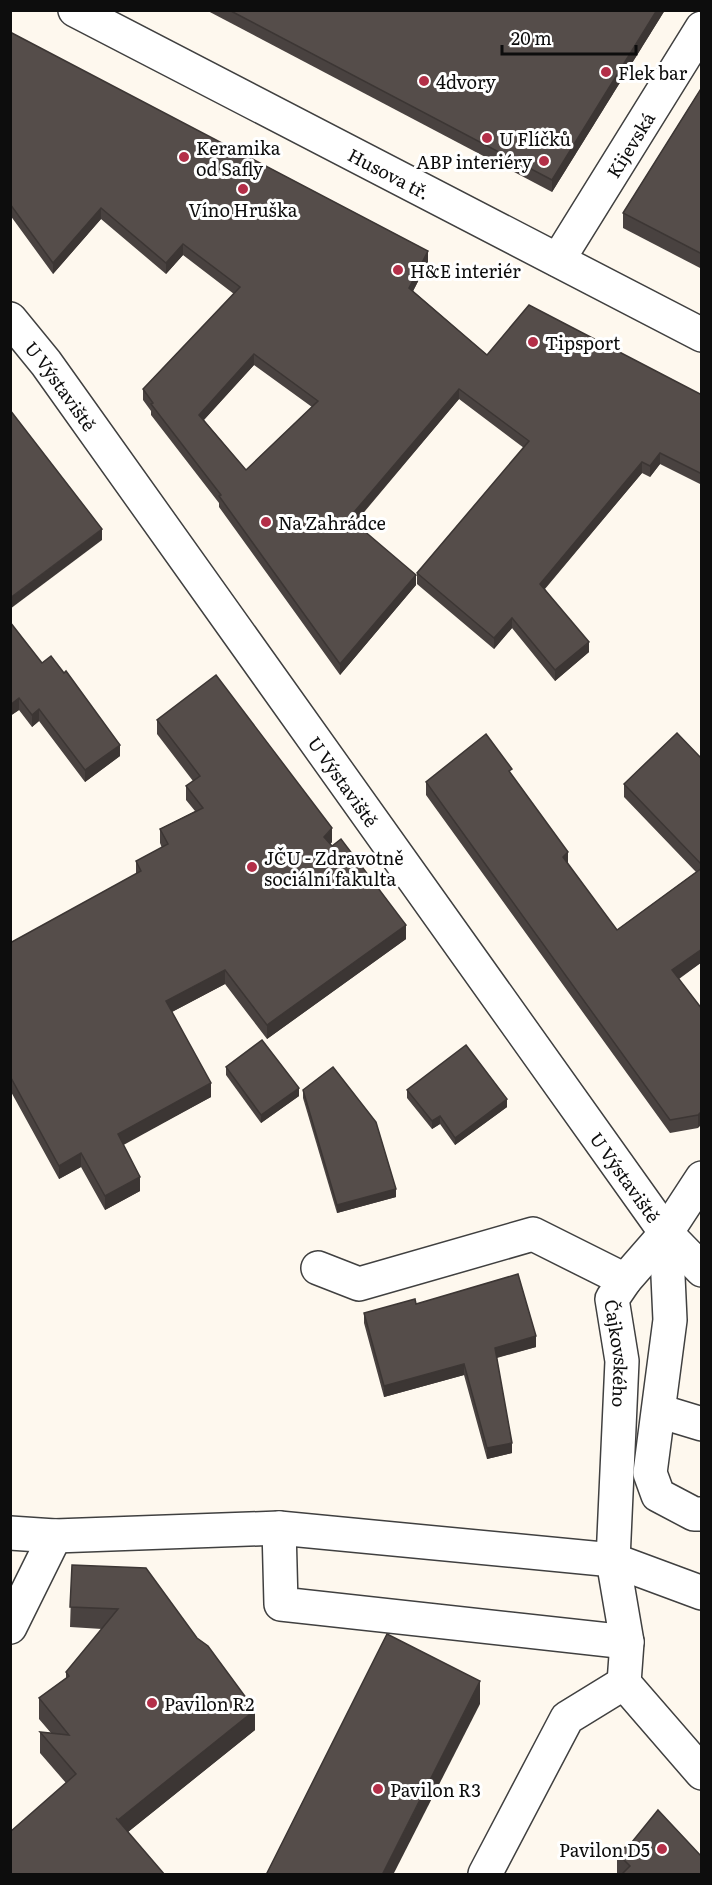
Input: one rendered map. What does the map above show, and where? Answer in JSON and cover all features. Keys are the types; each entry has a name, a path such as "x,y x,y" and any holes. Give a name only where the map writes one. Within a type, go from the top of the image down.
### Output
{"street":[{"name":"Husova tř.","path":"75,10 702,335"},
{"name":"Kijevská","path":"558,260 702,28"},
{"name":"U Výstaviště","path":"10,318 74,402 666,1233 702,1270"},
{"name":"Čajkovského","path":"624,1683 627,1642 614,1560 622,1361 612,1299 625,1280 666,1233 702,1178"},
{"path":"666,1233 670,1320 650,1473 658,1495 694,1514 702,1514"},
{"path":"318,1268 359,1284 533,1234 625,1280"},
{"path":"659,1411 702,1424"},
{"path":"279,1528 281,1604 627,1642"},
{"path":"10,1533 55,1536 279,1528 614,1560 702,1593"},
{"path":"10,1627 55,1536"},
{"path":"485,1875 567,1718 624,1683 702,1773"}],"building":[{"path":"229,10 657,10 552,180"},
{"path":"10,32 428,251 409,288 487,355 529,305 702,395 702,474 660,453 650,466 642,462 540,584 589,642 555,670 512,618 494,638 417,573 529,441 459,389 349,518 416,575 340,664 219,496 221,495 151,404 153,403 143,389 240,287 183,244 166,263 101,208 53,263 10,204","holes":["254,354 318,401 246,470 199,415"]},
{"path":"702,87 702,254 623,213"},
{"path":"10,410 102,529 10,598"},
{"path":"10,622 42,663 51,656 64,673 66,671 120,745 85,770 39,709 32,715 19,698 10,705"},
{"path":"216,675 332,828 324,837 332,846 341,839 406,925 267,1025 225,970 166,1001 211,1083 118,1134 140,1177 105,1196 81,1153 59,1166 10,1076 10,943 141,871 136,861 168,844 160,829 203,808 186,786 200,776 157,720"},
{"path":"677,733 702,759 702,865 624,784"},
{"path":"486,734 512,769 509,771 568,852 563,857 617,930 702,868 702,949 672,970 702,1009 702,1111 698,1115 670,1120 426,782"},
{"path":"262,1040 299,1088 261,1115 226,1067"},
{"path":"466,1045 507,1099 455,1138 440,1116 432,1121 407,1090"},
{"path":"333,1067 376,1122 396,1189 337,1205 303,1090"},
{"path":"518,1274 536,1336 495,1348 512,1443 487,1448 464,1364 384,1386 364,1313 415,1299 416,1304"},
{"path":"72,1565 146,1568 197,1638 208,1646 255,1710 118,1820 116,1818 165,1875 10,1875 10,1832 76,1774 40,1732 69,1735 39,1698 69,1676 66,1672 118,1609 70,1607"},
{"name":"Pavilon R3","path":"387,1634 480,1681 382,1875 266,1875"},
{"path":"658,1810 702,1857 702,1875 621,1875 630,1866 617,1853 632,1842"}],"place":[{"name":"Flek bar","path":"606,72"},
{"name":"4dvory","path":"424,81"},
{"name":"U Flíčků","path":"487,138"},
{"name":"Keramika od Safly","path":"184,157"},
{"name":"ABP interiéry","path":"544,161"},
{"name":"Víno Hruška","path":"243,189"},
{"name":"H&E interiér","path":"398,270"},
{"name":"Tipsport","path":"533,342"},
{"name":"Na Zahrádce","path":"266,522"},
{"name":"JČU - Zdravotně sociální fakulta","path":"252,867"},
{"name":"Pavilon R2","path":"152,1703"},
{"name":"Pavilon R3","path":"378,1789"},
{"name":"Pavilon D5","path":"662,1849"}]}
